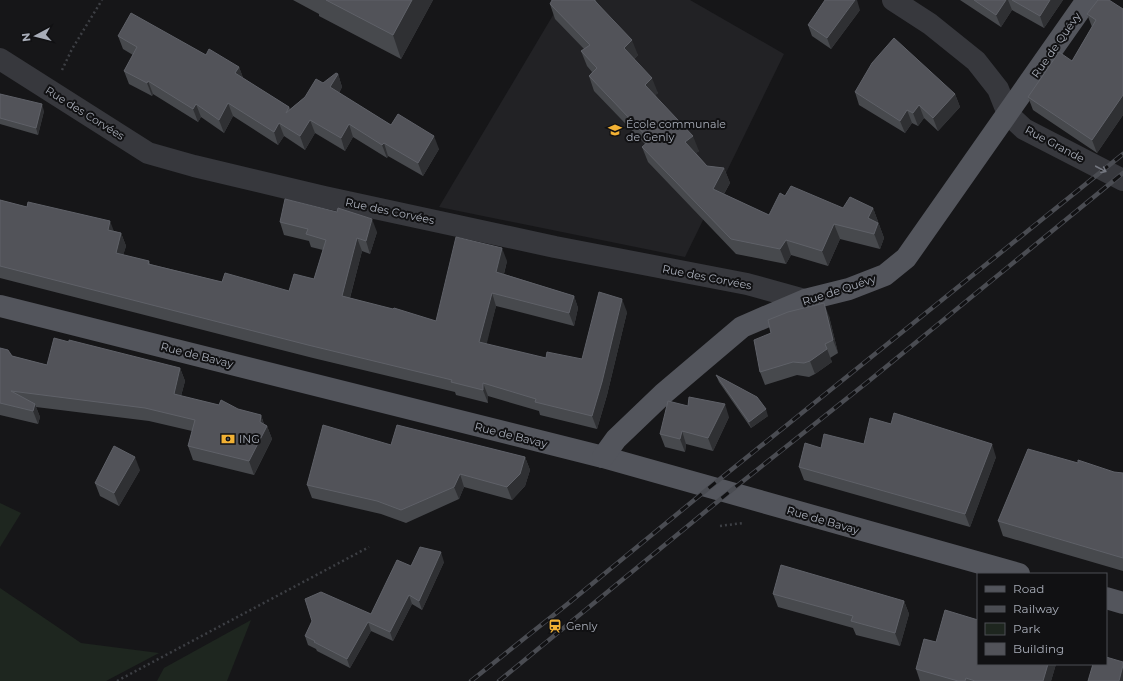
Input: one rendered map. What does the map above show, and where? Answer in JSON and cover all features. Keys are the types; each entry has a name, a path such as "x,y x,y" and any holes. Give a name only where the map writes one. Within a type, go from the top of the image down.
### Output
{"main road":[{"name":"Rue de Quévy","path":"603,457 616,439 663,394 742,327 804,300 850,289 885,275 906,258 1087,0"},
{"name":"Rue de Bavay","path":"0,306 603,457 1014,573"},
{"path":"1107,598 1123,603"}],"street":[{"name":"Rue Grande","path":"893,0 930,24 976,61 998,89 1008,114 1024,129 1123,180"},
{"name":"Rue des Corvées","path":"0,59 148,154 324,197 555,247 747,284 804,300"}],"path":[{"path":"52,93 72,49 102,0"},
{"path":"117,681 369,546"}],"shaded area":[{"name":"École communale de Genly","path":"562,0 690,0 784,54 685,257 439,207"}],"green space":[{"path":"0,503 21,513 0,547"},
{"path":"0,588 81,643 159,653 106,681 0,681"},
{"path":"251,620 227,681 157,681 164,668"}],"building":[{"path":"326,0 412,0 393,35"},
{"path":"552,0 594,0 632,40 624,48 652,78 645,85 693,136 685,142 707,166 724,168 713,189 769,215 780,193 785,196 791,186 843,208 850,197 873,208 868,218 878,223 874,234 834,224 822,251 786,240 780,249 731,239 642,147 650,140 589,76 597,68 581,51 590,45 550,4"},
{"path":"825,0 855,0 827,38 808,25"},
{"path":"974,0 1006,0 996,15"},
{"path":"1012,0 1050,0 1040,16"},
{"path":"1098,0 1109,0 1123,9 1123,95 1092,140 1028,97 1059,52 1072,61 1096,20 1087,14"},
{"path":"131,13 206,55 209,49 239,67 235,73 289,107 286,113 305,97 316,79 323,83 336,73 338,74 330,87 391,125 398,114 434,136 418,163 384,143 382,145 349,124 341,138 310,120 300,136 279,123 274,132 228,103 219,120 196,104 193,109 148,81 147,83 124,71 137,47 118,36"},
{"path":"894,38 955,94 933,118 919,105 913,113 907,110 900,121 855,92 872,63"},
{"path":"0,94 42,104 36,128 0,118"},
{"path":"285,199 337,212 338,208 372,219 366,241 357,238 342,296 394,308 436,321 456,237 502,248 496,272 574,296 569,313 492,293 479,342 546,358 547,352 582,359 599,292 622,299 602,382 592,416 535,402 536,399 483,383 483,390 451,382 452,380 308,345 0,266 0,200 27,207 28,202 110,221 108,230 121,233 116,253 149,261 148,264 222,282 225,273 289,291 294,274 314,279 326,240 306,234 308,229 280,222"},
{"path":"824,303 833,340 825,344 827,349 810,361 804,363 793,362 760,372 754,340 771,333 768,320 788,312"},
{"path":"54,338 69,342 69,340 180,368 174,394 219,405 221,400 238,409 261,415 260,422 267,426 249,461 188,446 195,420 145,408 11,391 35,404 33,411 0,403 0,348 8,350 12,356 47,365"},
{"path":"716,375 757,397 766,409 749,422"},
{"path":"689,397 725,404 708,438 682,431 680,439 660,434 668,401 688,406"},
{"path":"894,413 992,444 965,514 799,467 805,443 821,448 824,434 864,444 870,418 891,424"},
{"path":"323,425 391,445 397,425 525,457 520,474 507,487 460,474 454,487 401,510 377,501 307,485"},
{"path":"114,446 135,457 114,493 95,483"},
{"path":"1028,449 1078,463 1078,460 1114,472 1123,473 1123,558 998,521"},
{"path":"420,547 441,552 419,601 409,595 390,632 368,622 347,659 305,636 312,621 305,599 321,592 371,614 397,560 411,566"},
{"path":"781,565 904,601 895,633 851,621 853,616 773,594"},
{"path":"945,610 977,620 977,665 1048,665 1043,681 975,681 966,678 965,681 958,681 916,669 924,639 936,642"},
{"path":"1107,657 1123,662 1119,681 1088,681 1093,665 1107,665"}],"railway":[{"path":"471,681 1123,154"},
{"path":"499,681 728,493 870,380 1123,173"}],"place":[{"name":"École communale de Genly","path":"615,130"},
{"name":"ING","path":"228,439"},
{"name":"Genly","path":"555,626"}]}
